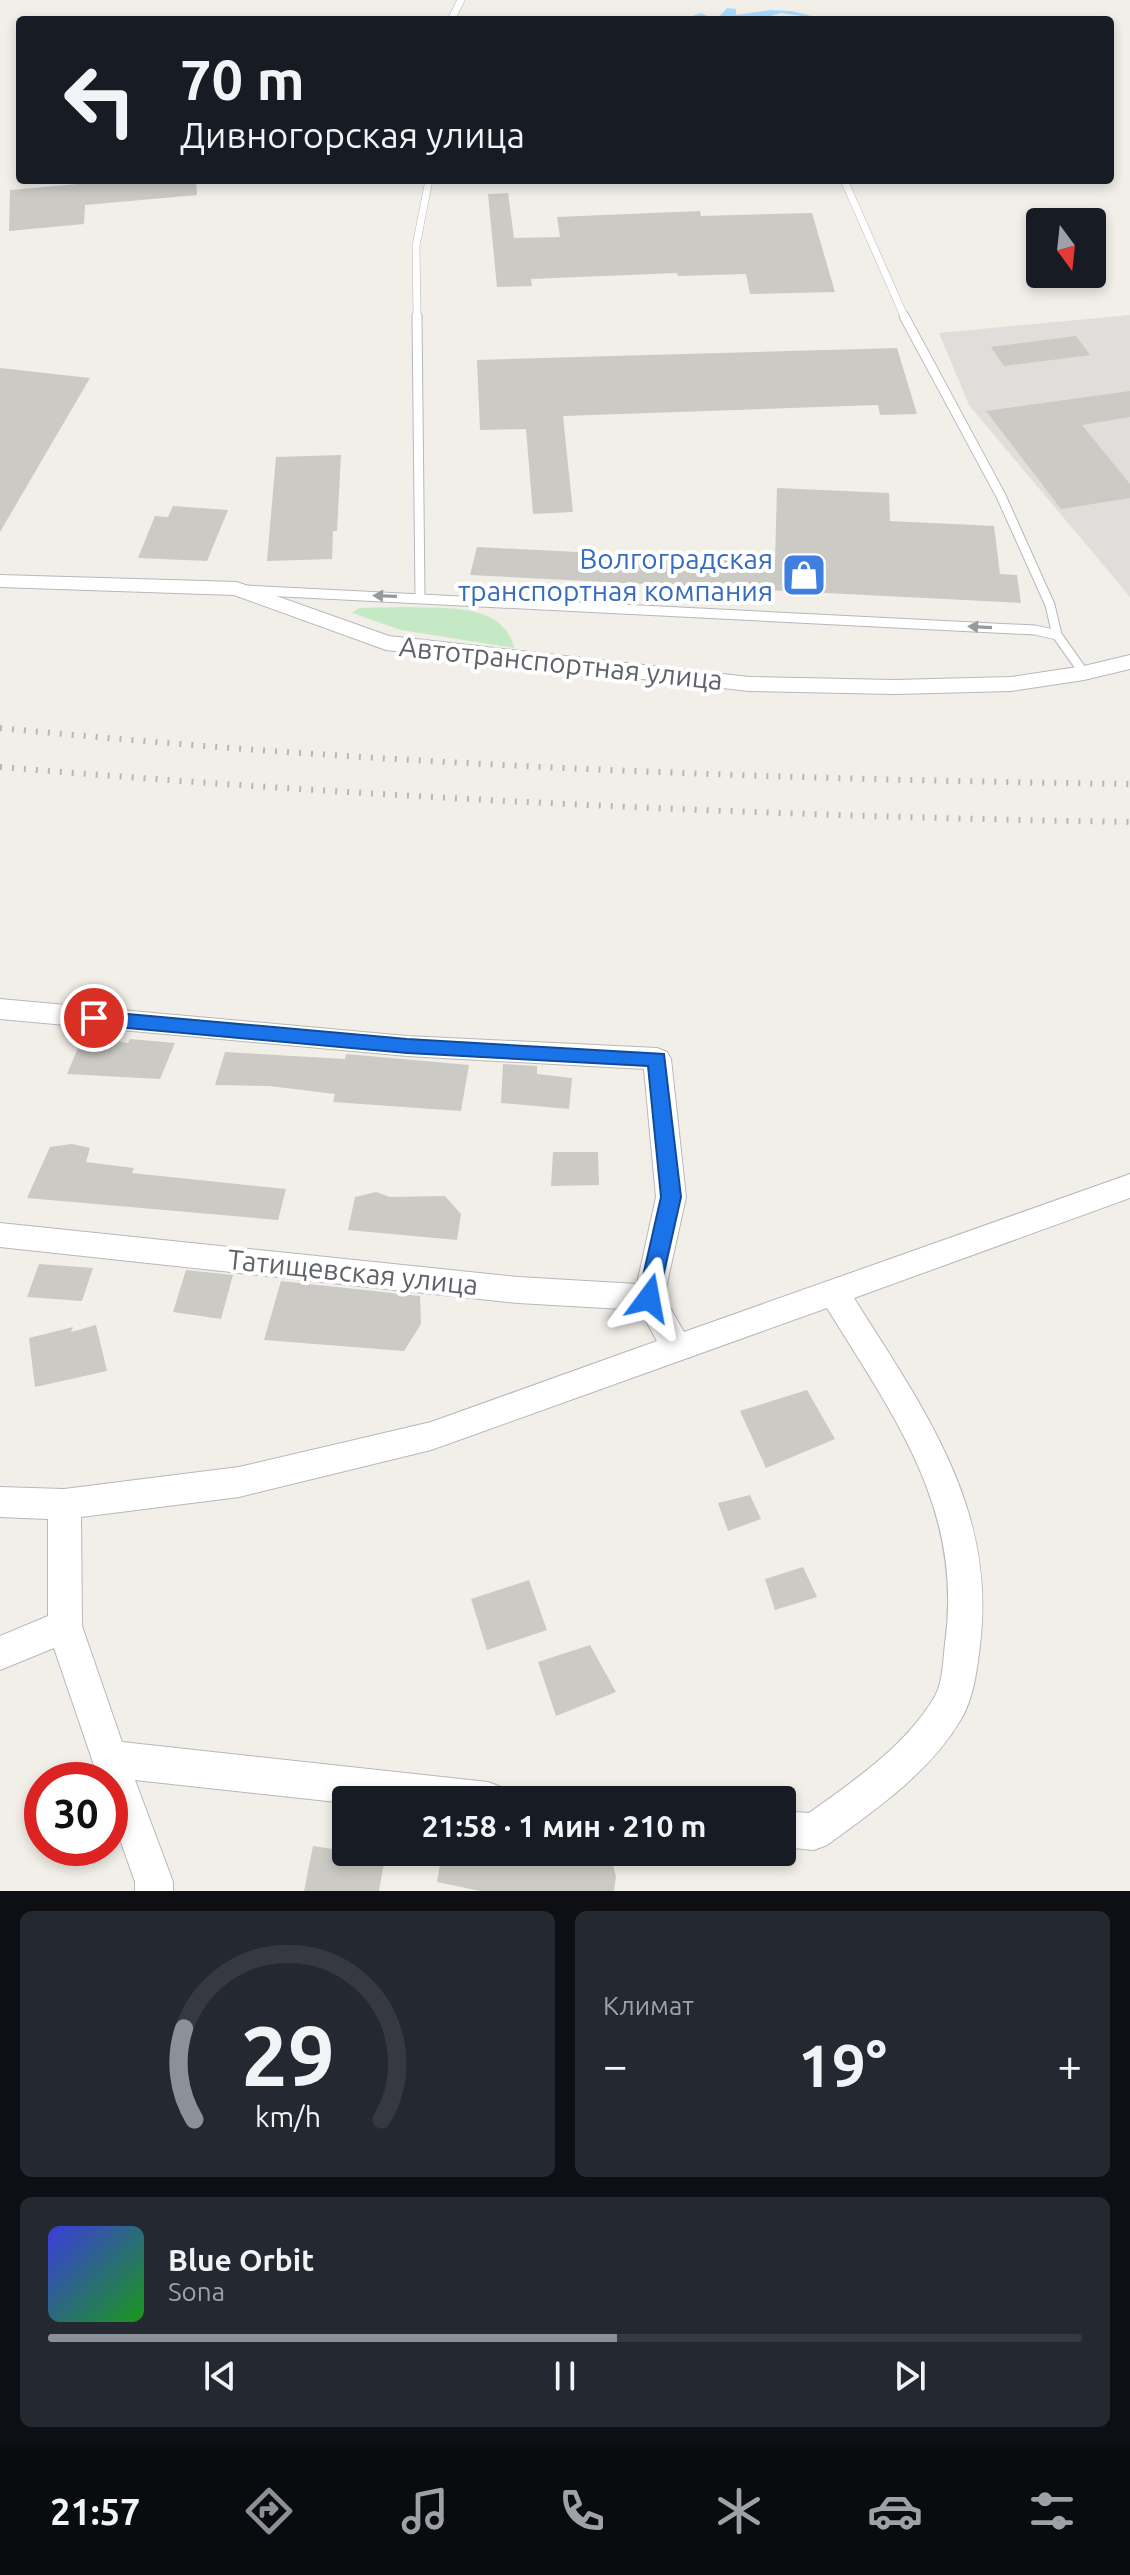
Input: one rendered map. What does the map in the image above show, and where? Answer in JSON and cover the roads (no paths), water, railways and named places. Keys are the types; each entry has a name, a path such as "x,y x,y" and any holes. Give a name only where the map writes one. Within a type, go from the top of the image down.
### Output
{"street":[{"name":"Автотранспортная улица","path":"0,581 237,589 386,643 749,684 894,687 996,684 1084,673 1130,662"},
{"path":"0,1009 407,1046 657,1059 671,1197 649,1298 677,1348"},
{"path":"0,1502 64,1504 239,1482 431,1436 1130,1186"},
{"name":"Татищевская улица","path":"0,1235 518,1290 649,1298"},
{"path":"796,1830 814,1832 890,1777 950,1707 969,1623 965,1544 938,1467 833,1291"},
{"path":"64,1504 65,1626 154,1882 154,1891"},
{"path":"0,1653 65,1626"},
{"path":"109,1759 359,1786"}],"lane":[{"path":"420,597 416,246 428,184"},
{"path":"846,184 897,303 1001,496 1050,605 1057,635 1084,673"},
{"path":"237,589 1035,630 1057,635"}],"water":[{"path":"727,8 736,9 736,15 770,10 812,16 781,13 771,16 720,16"}],"railway":[{"path":"0,728 282,752 564,768 1130,784"},
{"path":"0,767 282,788 565,804 1130,822"}],"place":[{"name":"Волгоградская транспортная компания","path":"804,575"}]}
